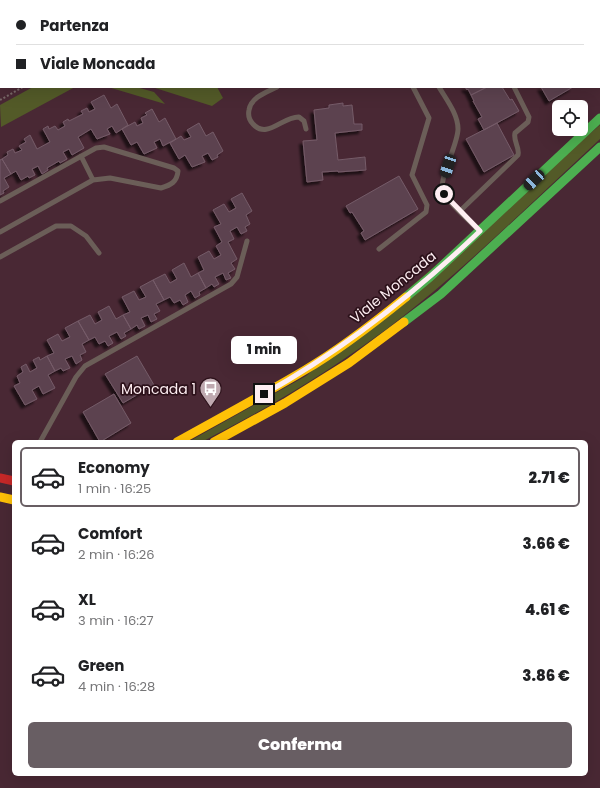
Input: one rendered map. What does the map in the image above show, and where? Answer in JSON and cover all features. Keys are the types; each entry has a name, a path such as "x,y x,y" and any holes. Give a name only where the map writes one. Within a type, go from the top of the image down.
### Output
{"main road":[{"name":"Viale Moncada","path":"181,440 276,387 339,348 382,317 430,277 600,118"},
{"path":"218,440 285,403 342,367 397,328 441,294 600,147"},
{"path":"0,478 12,481"},
{"path":"0,497 12,500"}],"lane":[{"path":"275,88 252,102 248,112 250,121 257,128 265,130 292,118 299,117 304,121 306,129"},
{"path":"379,249 426,212 427,205 412,175 429,118 414,88"},
{"path":"440,88 455,114 458,129 457,138 443,180 442,190 448,199 480,231"},
{"path":"460,211 518,155 519,149 514,137 516,131 528,122 529,117 514,88"},
{"path":"0,201 96,148 104,147 174,168 178,171 174,182 169,186 161,188 110,178 93,180 0,232"},
{"path":"81,156 93,180"},
{"path":"0,257 56,226 71,226 81,232 99,253"},
{"path":"41,440 76,377 84,366 231,284 237,277 247,241"}],"path":[{"path":"0,100 21,88"}],"green space":[{"path":"31,88 73,88 1,127 0,105"},
{"path":"111,88 140,88 154,92 165,104"},
{"path":"155,88 218,88 223,98 212,106"},
{"path":"600,125 600,139 470,260 388,328 349,356 262,410 206,440 192,440 306,376"}],"building":[{"path":"466,88 485,88 471,95 468,89 467,90"},
{"path":"485,88 503,88 510,100 512,99 519,111 484,130 478,119 482,117 471,95"},
{"path":"542,88 571,88 549,101"},
{"path":"104,95 111,108 117,104 128,125 116,133 112,126 107,129 110,134 97,139 91,129 78,137 84,148 72,155 69,149 63,152 67,159 60,163 59,161 47,168 48,170 42,174 38,166 32,169 35,175 29,178 28,176 21,180 16,171 11,174 2,159 8,155 7,152 13,149 15,153 22,150 19,146 26,142 24,139 30,135 37,149 50,142 43,129 48,126 49,129 55,126 58,130 65,126 63,122 68,119 69,121 83,114 81,111 87,108 89,112 95,109 91,102"},
{"path":"343,103 343,106 352,105 354,124 362,124 362,130 335,133 338,160 365,157 366,170 322,172 323,180 307,182 303,141 317,140 314,110 329,108 329,105"},
{"path":"152,109 159,122 165,118 176,139 163,146 160,139 154,142 157,148 144,154 137,142 131,145 122,129 135,122 137,126 143,123 141,118 147,115 145,113"},
{"path":"199,123 206,136 213,132 223,151 217,155 218,157 212,160 208,153 202,156 205,162 192,167 185,155 179,159 170,143 181,136 184,140 191,137 187,130"},
{"path":"497,123 514,155 484,172 466,139"},
{"path":"2,159 11,174 4,178 9,187 0,195 0,160"},
{"path":"399,176 418,209 365,240 361,233 364,231 352,212 350,213 346,206"},
{"path":"242,193 252,211 246,215 250,224 245,227 247,231 241,234 237,227 230,231 234,239 228,242 237,259 231,263 235,269 228,273 231,278 226,280 223,273 215,277 219,284 214,287 212,284 206,288 198,273 204,270 198,257 209,251 214,259 221,255 216,246 222,242 214,227 221,224 213,210 224,204 229,212 236,208 231,199"},
{"path":"184,263 191,277 198,273 206,288 199,292 200,295 195,298 191,291 185,295 188,302 183,305 180,300 174,303 170,297 164,300 153,280 165,274 170,283 177,279 172,270"},
{"path":"153,280 164,300 156,304 160,311 154,314 157,319 151,322 148,315 141,318 145,326 139,329 137,325 131,329 123,315 130,312 122,297 134,291 139,300 146,297 140,287"},
{"path":"109,306 116,319 123,315 131,329 124,333 126,336 121,339 117,332 109,336 113,343 108,346 105,341 99,344 95,337 89,340 78,321 90,315 95,324 102,320 98,312"},
{"path":"78,321 89,340 82,344 86,352 80,355 82,360 76,364 72,356 65,359 70,368 63,371 61,368 55,371 47,356 54,353 47,340 58,334 62,341 70,337 65,328"},
{"path":"47,356 55,371 48,375 55,388 43,394 39,386 32,390 37,399 25,405 14,386 20,383 17,376 23,372 21,367 26,364 30,372 37,368 33,360 39,357 40,360"},
{"path":"137,356 154,385 123,403 105,374"},
{"path":"114,394 131,423 103,440 99,440 83,412"}],"traffic: fast":[{"path":"406,297 430,277 600,118"},
{"path":"404,322 441,294 600,147"}],"traffic: slow":[{"path":"181,440 318,362 357,335 406,297"},
{"path":"218,440 285,403 349,363 404,322"},
{"path":"0,497 12,500"}],"traffic: jam":[{"path":"0,478 12,481"}],"place":[{"name":"Moncada 1","path":"211,408"}],"route":[{"path":"264,394 339,348 382,317 430,277 480,231 444,194"}]}
